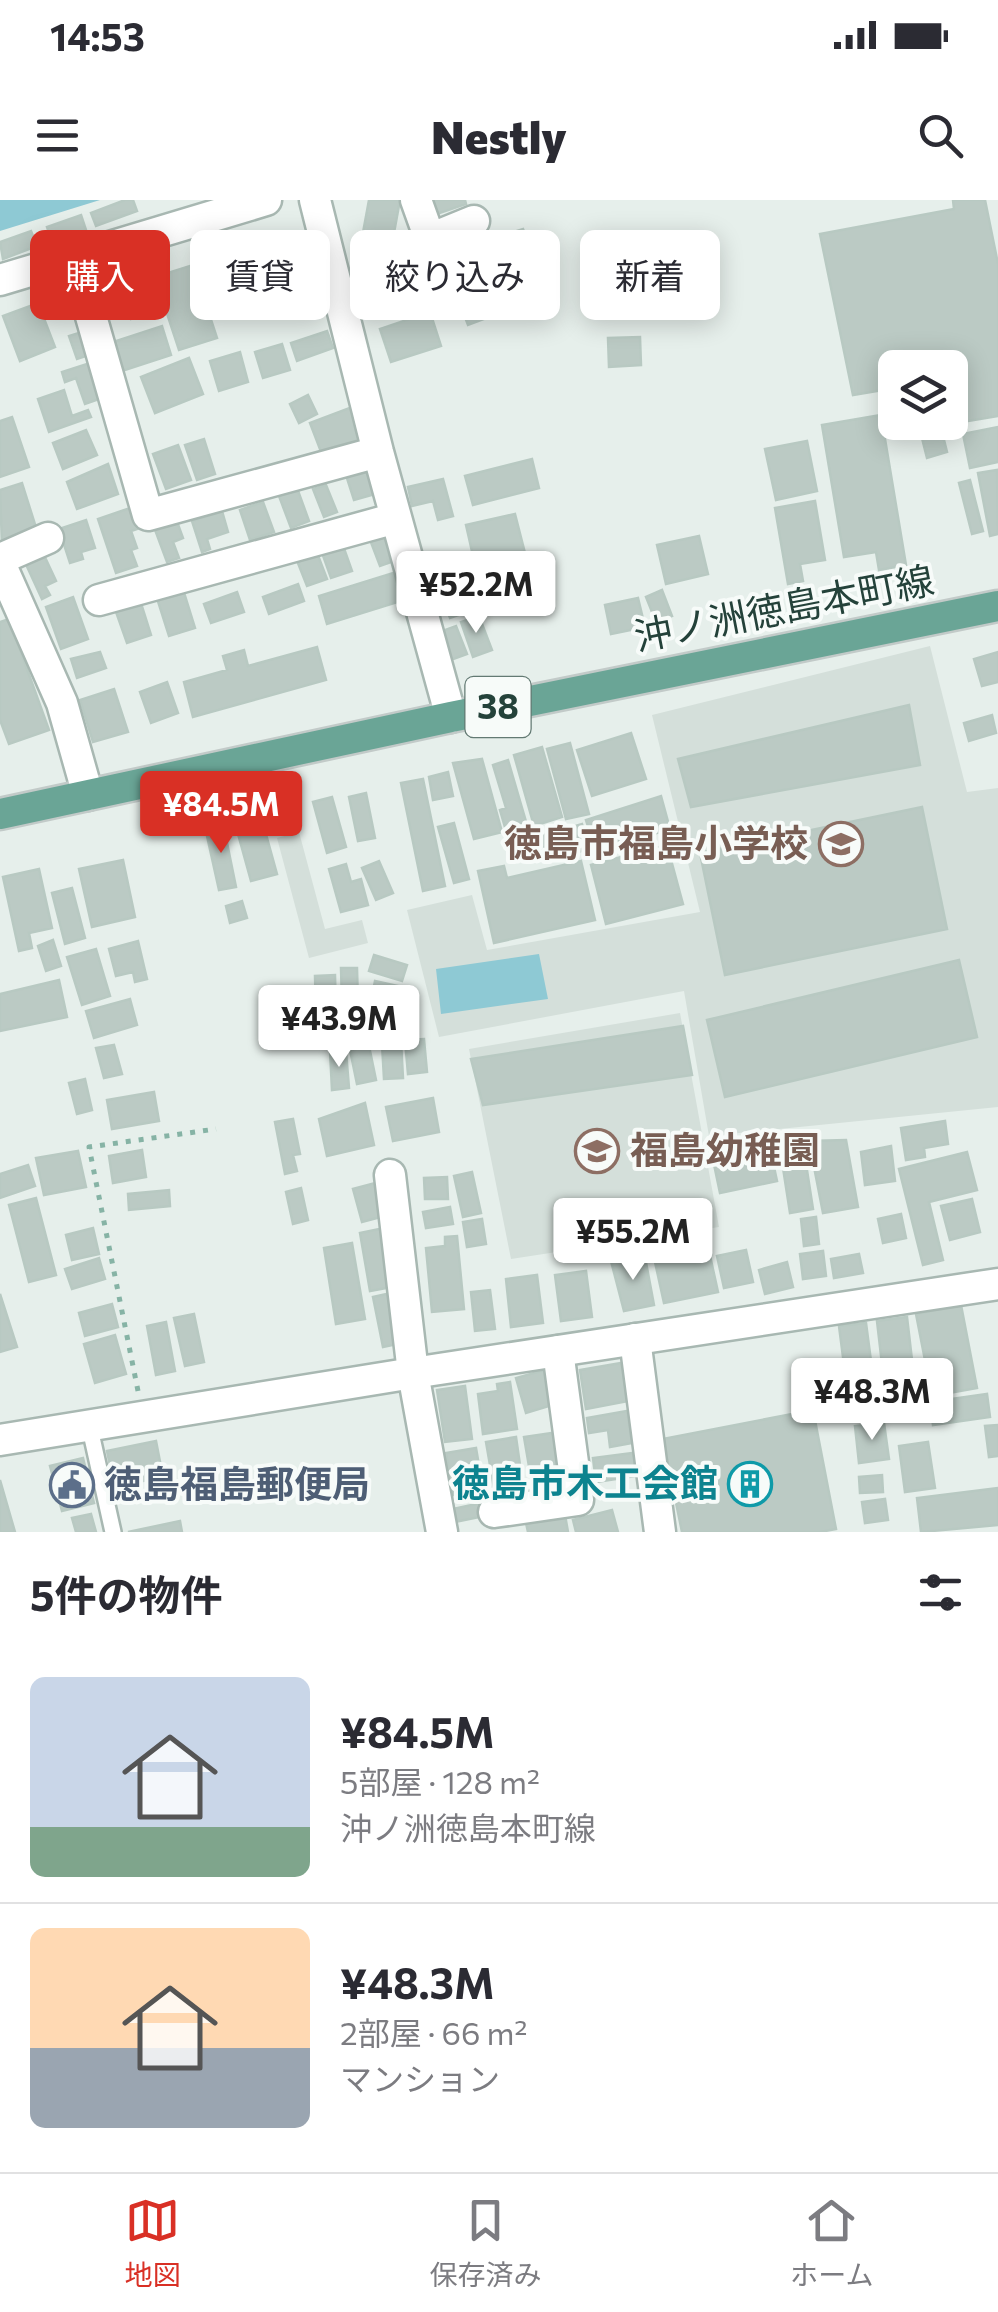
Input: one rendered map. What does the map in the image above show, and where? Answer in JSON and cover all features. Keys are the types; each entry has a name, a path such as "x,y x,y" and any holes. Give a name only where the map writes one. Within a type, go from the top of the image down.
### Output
{"main road":[{"name":"沖ノ洲徳島本町線","path":"0,814 998,606"}],"street":[{"path":"165,230 266,200"},
{"path":"315,200 378,452 451,717"},
{"path":"416,200 430,239 474,222"},
{"path":"0,280 30,271"},
{"path":"92,320 148,515 378,452"},
{"path":"98,600 396,518"},
{"path":"48,538 0,561 62,703 88,796"},
{"path":"390,1175 413,1372 442,1532"},
{"path":"0,1440 413,1372 998,1284"},
{"path":"635,1339 660,1532"},
{"path":"508,1518 578,1500 558,1351"}],"lane":[{"path":"89,1424 113,1532"}],"path":[{"path":"143,1416 89,1147 216,1129"}],"shaded area":[{"name":"徳島市福島小学校","path":"930,646 967,792 998,788 998,1107 709,1136 684,991 439,1037 407,910 472,895 487,950 700,912 652,715"},
{"path":"299,832 325,929 362,920 368,943 309,958 277,838"},
{"name":"福島幼稚園","path":"680,1013 719,1227 511,1259 469,1049"}],"water":[{"path":"0,200 100,200 0,231"},
{"path":"539,954 548,999 441,1014 436,969"}],"building":[{"path":"133,200 137,211 96,226 91,213"},
{"path":"369,200 400,200 395,230 363,230"},
{"path":"429,200 465,200 466,204 434,215"},
{"path":"953,200 985,200 998,264 998,416 968,421 968,350 878,350 878,391 853,395 820,234 954,209"},
{"path":"81,215 86,230 48,230 47,227"},
{"path":"30,231 30,249 3,259 0,242"},
{"path":"190,266 190,320 211,320 217,338 179,350 169,320 170,272"},
{"path":"30,306 30,320 45,320 55,347 20,361 3,316"},
{"path":"406,320 433,320 441,346 391,362 380,329"},
{"path":"162,326 171,355 119,372 110,343"},
{"path":"85,331 92,354 77,359 69,336"},
{"path":"327,331 333,348 297,361 291,343"},
{"path":"640,337 641,365 609,367 608,338"},
{"path":"282,344 290,370 263,378 255,352"},
{"path":"240,352 248,382 219,391 210,361"},
{"path":"189,358 203,394 155,413 141,377"},
{"path":"93,362 105,397 85,404 76,378 65,382 62,372"},
{"path":"64,390 72,416 88,410 91,417 49,432 38,399"},
{"path":"308,395 317,414 299,423 290,404"},
{"path":"352,407 365,442 323,457 310,423"},
{"path":"878,416 878,440 885,440 906,565 879,570 876,552 844,557 822,425"},
{"path":"12,417 29,467 0,477 0,421"},
{"path":"998,427 998,462 970,468 964,440 968,440 968,433"},
{"path":"86,430 97,455 63,469 53,443"},
{"path":"204,439 215,474 197,480 185,445"},
{"path":"922,440 944,440 947,452 927,458"},
{"path":"807,441 817,491 776,500 765,449"},
{"path":"178,445 191,480 166,489 153,454"},
{"path":"532,459 539,488 473,505 465,476"},
{"path":"108,464 118,494 77,509 67,482"},
{"path":"370,467 379,493 354,500 346,475"},
{"path":"997,470 998,534 990,536 978,473"},
{"path":"443,479 453,516 438,520 433,501 412,506 408,487"},
{"path":"970,480 983,531 972,534 959,483"},
{"path":"22,483 38,534 2,545 0,490"},
{"path":"326,485 337,512 324,517 313,489"},
{"path":"297,488 309,521 291,528 279,496"},
{"path":"815,501 825,560 800,564 803,581 788,584 775,508"},
{"path":"263,502 274,532 250,540 240,510"},
{"path":"133,507 140,528 131,531 137,548 131,550 137,566 116,573 98,519"},
{"path":"222,511 228,532 207,539 210,549 202,552 192,521"},
{"path":"515,514 526,557 476,569 466,525"},
{"path":"176,519 183,538 173,542 179,558 167,562 154,527"},
{"path":"86,520 95,548 81,552 83,559 70,563 59,529"},
{"path":"384,532 394,561 380,566 369,537"},
{"path":"699,536 708,574 666,584 657,545"},
{"path":"341,540 352,571 331,578 320,547"},
{"path":"314,545 327,579 307,586 294,553"},
{"path":"43,553 56,581 45,586 50,595 42,599 24,560"},
{"path":"461,560 466,571 438,582 434,571"},
{"path":"393,573 401,601 327,624 319,596"},
{"path":"470,580 479,608 450,618 440,591"},
{"path":"298,584 304,601 269,614 263,597"},
{"path":"182,586 195,628 169,636 156,595"},
{"path":"662,590 672,616 656,622 646,597"},
{"path":"237,592 244,612 211,623 204,604"},
{"path":"73,597 88,639 61,649 46,607"},
{"path":"638,598 645,627 611,634 605,605"},
{"path":"140,600 151,635 127,643 115,609"},
{"path":"479,616 492,650 473,657 461,622"},
{"path":"9,619 49,730 9,744 0,720 0,622"},
{"path":"456,626 467,654 448,661 437,633"},
{"path":"317,647 326,680 193,717 184,682 227,670 223,656 244,650 248,666"},
{"path":"100,652 106,668 77,678 71,659"},
{"path":"998,652 998,682 982,686 974,659"},
{"path":"167,682 178,713 151,723 140,692"},
{"path":"114,689 128,732 93,742 80,700"},
{"path":"909,705 920,765 691,807 678,759"},
{"path":"992,715 996,733 969,741 964,723"},
{"path":"631,733 646,779 592,796 577,750"},
{"path":"570,743 589,814 566,819 547,749"},
{"path":"542,747 562,817 534,826 514,755"},
{"path":"482,759 502,832 474,839 453,763"},
{"path":"508,760 527,825 517,829 524,852 513,855 500,810 506,808 493,765"},
{"path":"448,772 453,796 433,800 429,777"},
{"path":"423,779 445,886 423,891 401,783"},
{"path":"366,793 375,838 358,841 349,797"},
{"path":"661,796 670,829 596,852 586,820"},
{"path":"332,797 346,847 327,853 313,802"},
{"path":"922,807 947,929 725,975 700,853"},
{"path":"223,823 236,887 219,890 205,827"},
{"path":"454,823 469,879 454,883 438,827"},
{"path":"582,824 589,849 544,861 537,837"},
{"path":"264,827 277,874 251,881 238,834"},
{"path":"667,845 683,904 606,924 591,865"},
{"path":"123,860 135,917 92,927 79,869"},
{"path":"379,861 393,893 376,900 362,868"},
{"path":"581,861 595,920 494,943 478,871 504,866 507,878"},
{"path":"346,864 351,882 361,879 368,905 341,912 329,869"},
{"path":"39,869 52,928 29,933 32,948 19,951 3,877"},
{"path":"72,888 85,938 65,944 52,893"},
{"path":"242,901 247,918 230,923 226,906"},
{"path":"53,940 61,966 46,971 38,946"},
{"path":"138,941 147,979 135,982 133,972 116,976 109,949"},
{"path":"96,949 110,996 82,1005 67,957"},
{"path":"374,955 407,965 402,981 369,971"},
{"path":"959,960 977,1037 725,1097 707,1020"},
{"path":"341,968 357,968 358,1003 342,1004"},
{"path":"335,975 336,1012 316,1013 315,976"},
{"path":"59,980 67,1017 0,1031 0,994"},
{"path":"375,981 411,989 407,1004 372,996"},
{"path":"130,999 137,1025 94,1038 86,1011"},
{"path":"384,1004 415,1013 410,1030 379,1021"},
{"path":"683,1026 692,1075 483,1105 471,1059"},
{"path":"424,1039 427,1072 408,1074 405,1040"},
{"path":"401,1041 403,1078 384,1079 382,1044"},
{"path":"114,1045 122,1074 104,1078 96,1048"},
{"path":"369,1046 376,1080 357,1084 350,1050"},
{"path":"330,1051 346,1051 349,1088 332,1090"},
{"path":"85,1079 92,1110 77,1114 69,1083"},
{"path":"154,1092 159,1121 112,1129 107,1100"},
{"path":"433,1098 439,1132 393,1141 386,1107"},
{"path":"365,1103 374,1145 327,1156 319,1119"},
{"path":"293,1119 300,1154 293,1155 297,1171 285,1174 275,1122"},
{"path":"945,1121 948,1144 924,1148 925,1157 906,1160 901,1128"},
{"path":"802,1138 813,1209 790,1213 779,1142"},
{"path":"768,1139 777,1181 720,1193 711,1150"},
{"path":"846,1140 858,1207 823,1213 809,1141"},
{"path":"891,1146 895,1181 865,1185 861,1152"},
{"path":"142,1150 146,1177 113,1183 109,1156"},
{"path":"78,1151 86,1187 44,1195 36,1158"},
{"path":"967,1152 977,1190 929,1202 943,1260 923,1265 899,1169"},
{"path":"28,1165 35,1186 0,1198 0,1174"},
{"path":"472,1172 481,1213 463,1217 454,1176"},
{"path":"447,1177 448,1199 425,1199 424,1178"},
{"path":"379,1182 388,1215 362,1222 353,1189"},
{"path":"301,1188 308,1220 293,1224 286,1192"},
{"path":"169,1190 170,1206 129,1210 128,1194"},
{"path":"36,1198 56,1275 29,1282 9,1205"},
{"path":"972,1199 980,1232 950,1240 941,1206"},
{"path":"450,1207 453,1224 426,1228 423,1212"},
{"path":"901,1214 906,1238 883,1243 878,1219"},
{"path":"816,1217 819,1244 804,1246 801,1219"},
{"path":"482,1219 486,1244 467,1247 463,1222"},
{"path":"389,1227 392,1287 370,1291 360,1233"},
{"path":"93,1228 99,1254 72,1260 66,1235"},
{"path":"457,1236 464,1309 432,1312 426,1248 445,1246 445,1237"},
{"path":"352,1243 365,1319 336,1324 324,1248"},
{"path":"746,1250 753,1282 724,1288 717,1256"},
{"path":"709,1251 718,1292 664,1303 655,1262"},
{"path":"823,1251 826,1276 803,1279 800,1254"},
{"path":"859,1254 863,1273 834,1278 831,1259"},
{"path":"645,1257 654,1305 624,1311 611,1261"},
{"path":"99,1258 105,1279 72,1289 65,1269"},
{"path":"787,1262 793,1287 765,1294 759,1270"},
{"path":"586,1271 592,1317 561,1321 555,1275"},
{"path":"537,1275 543,1323 511,1327 506,1279"},
{"path":"490,1290 495,1329 475,1331 471,1292"},
{"path":"400,1291 411,1341 383,1347 373,1297"},
{"path":"0,1294 17,1347 0,1352"},
{"path":"112,1304 118,1327 85,1336 79,1313"},
{"path":"961,1305 977,1388 932,1396 916,1314"},
{"path":"194,1314 204,1362 185,1366 174,1318"},
{"path":"907,1317 915,1386 885,1390 877,1321"},
{"path":"166,1322 175,1371 156,1375 147,1326"},
{"path":"866,1323 874,1384 847,1388 839,1326"},
{"path":"115,1335 126,1374 95,1383 84,1344"},
{"path":"621,1363 628,1401 586,1409 580,1370"},
{"path":"548,1369 559,1403 526,1413 516,1378"},
{"path":"510,1382 517,1429 483,1434 478,1394 498,1391 497,1384"},
{"path":"465,1386 472,1439 445,1442 437,1390"},
{"path":"987,1394 990,1417 933,1425 930,1402"},
{"path":"876,1396 880,1417 856,1421 853,1400"},
{"name":"徳島市木工会館","path":"813,1410 836,1529 682,1532 663,1439"},
{"path":"627,1411 632,1443 610,1447 608,1430 589,1433 587,1418"},
{"path":"884,1423 889,1459 859,1463 855,1426"},
{"path":"998,1425 998,1456 989,1457 985,1426"},
{"path":"559,1432 566,1479 532,1484 524,1437"},
{"path":"516,1437 521,1472 506,1475 509,1491 495,1494 486,1442"},
{"path":"156,1441 163,1477 128,1484 131,1497 117,1500 107,1451"},
{"path":"928,1442 935,1488 905,1492 899,1446"},
{"path":"476,1448 483,1489 453,1495 446,1453"},
{"path":"633,1453 636,1476 596,1482 593,1458"},
{"path":"83,1458 94,1503 62,1511 50,1466"},
{"path":"882,1475 883,1492 860,1493 859,1477"},
{"path":"0,1480 15,1532 0,1532"},
{"path":"998,1488 998,1525 921,1532 917,1498"},
{"path":"885,1499 888,1520 865,1523 862,1502"},
{"path":"481,1503 484,1516 455,1522 453,1509"},
{"path":"612,1510 618,1532 576,1532 573,1520"},
{"path":"91,1514 96,1532 76,1532 72,1518"},
{"path":"565,1515 568,1532 528,1532 526,1523"},
{"path":"180,1521 182,1532 128,1532"}],"place":[{"name":"徳島市福島小学校","path":"841,844"},
{"name":"福島幼稚園","path":"597,1151"},
{"name":"徳島市木工会館","path":"750,1484"},
{"name":"徳島福島郵便局","path":"72,1485"}]}
